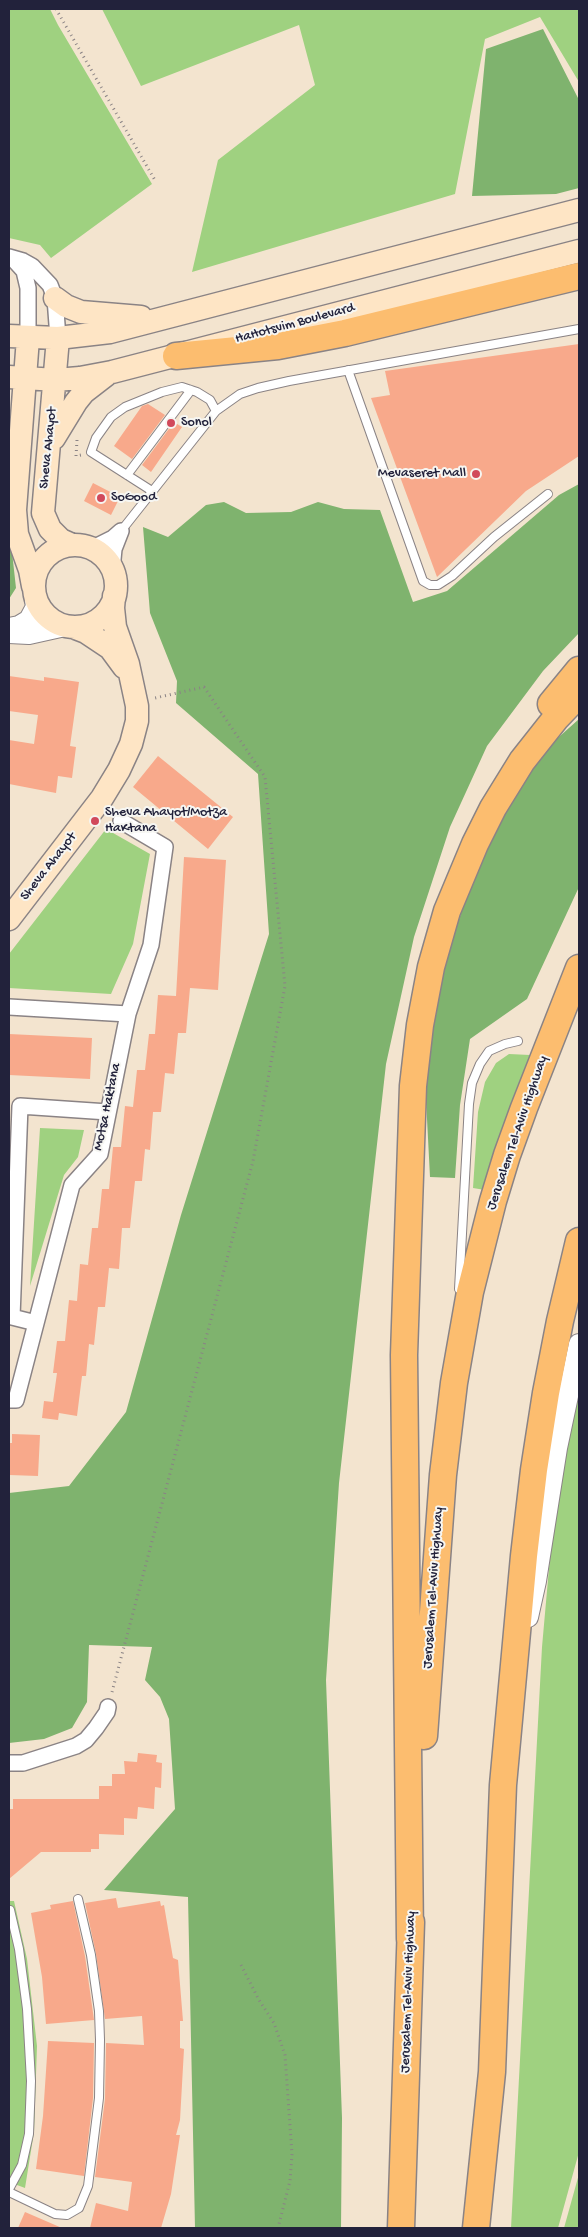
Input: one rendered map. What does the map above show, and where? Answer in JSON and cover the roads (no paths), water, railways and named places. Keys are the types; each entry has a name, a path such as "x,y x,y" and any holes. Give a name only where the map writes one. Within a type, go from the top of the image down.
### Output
{"highway":[{"path":"176,356 278,346 345,333 579,276"},
{"path":"410,1939 404,1355 413,1086 420,1025 431,967 447,911 485,816 514,759 555,698 579,670"},
{"path":"475,844 493,808 522,761 556,718 579,694"},
{"name":"Jerusalem Tel-Aviv Highway","path":"401,2228 410,1939 436,1560 443,1475 454,1383 470,1292 493,1201 524,1108 579,968"},
{"path":"476,2228 492,2072 504,1785 512,1682 534,1470 560,1321 579,1241"}],"main road":[{"path":"18,337 81,337 110,332 579,210"},
{"name":"HaHotsvim Boulevard","path":"17,377 56,380 112,372 579,250"},
{"path":"55,298 66,306 81,312 164,319"},
{"name":"Sheva Ahayot","path":"18,337 17,377 20,431 15,510 17,534 30,570 34,593"},
{"name":"Sheva Ahayot","path":"58,338 56,380 47,455 43,513 50,529 61,540 81,546"},
{"path":"47,455 63,420 76,402 96,382 112,372"},
{"path":"9,404 17,418 20,431"},
{"path":"81,546 103,556 112,570 116,586 114,596 104,615 89,624 69,627 52,621 42,612 34,593 35,576 45,558 57,549 81,546"},
{"name":"Sheva Ahayot","path":"9,919 102,798 119,770 131,744 137,721 137,706 132,678 115,627 114,596"},
{"name":"Sheva Ahayot","path":"69,627 86,632 110,648 132,678"}],"street":[{"path":"10,257 23,261 41,274 50,285 55,298 58,338"},
{"path":"10,257 19,264 26,277 29,302 18,337"},
{"path":"81,546 97,546 113,538 120,531"},
{"path":"112,570 114,549 120,531"},
{"path":"9,628 19,626 29,620 36,607 34,593"},
{"path":"9,633 29,634 69,627"},
{"name":"Motsa Haktana","path":"9,1400 16,1400 72,1186 100,1154 128,1014 151,945 165,847 121,820"},
{"path":"9,1007 128,1014"},
{"path":"36,1323 12,1317 20,1106 108,1112"},
{"path":"512,1682 536,1581 557,1448 579,1344"},
{"path":"9,1762 23,1763 76,1746 86,1740 96,1728 107,1712 108,1707"}],"lane":[{"path":"120,531 216,411 240,394 258,388 348,370 579,329"},
{"path":"348,370 422,580 430,586 438,585 452,576 494,536 548,494"},
{"path":"152,491 91,452 96,438 111,416 125,406 162,392 182,387 210,400 216,411"},
{"path":"127,475 191,390"},
{"path":"459,1293 469,1104 472,1083 480,1064 489,1051 518,1041"},
{"path":"454,1383 458,1303"},
{"path":"10,1910 19,1949 27,2009 31,2081 29,2134 22,2165 9,2190 55,2214 67,2215 79,2208 88,2186 99,2098 99,2012 91,1955 78,1899"}],"place":[{"name":"Sonol","path":"171,423"},
{"name":"Mevaseret Mall","path":"476,474"},
{"name":"SoGood","path":"101,498"},
{"name":"Sheva Ahayot/Motza HaKtana","path":"95,821"}]}
